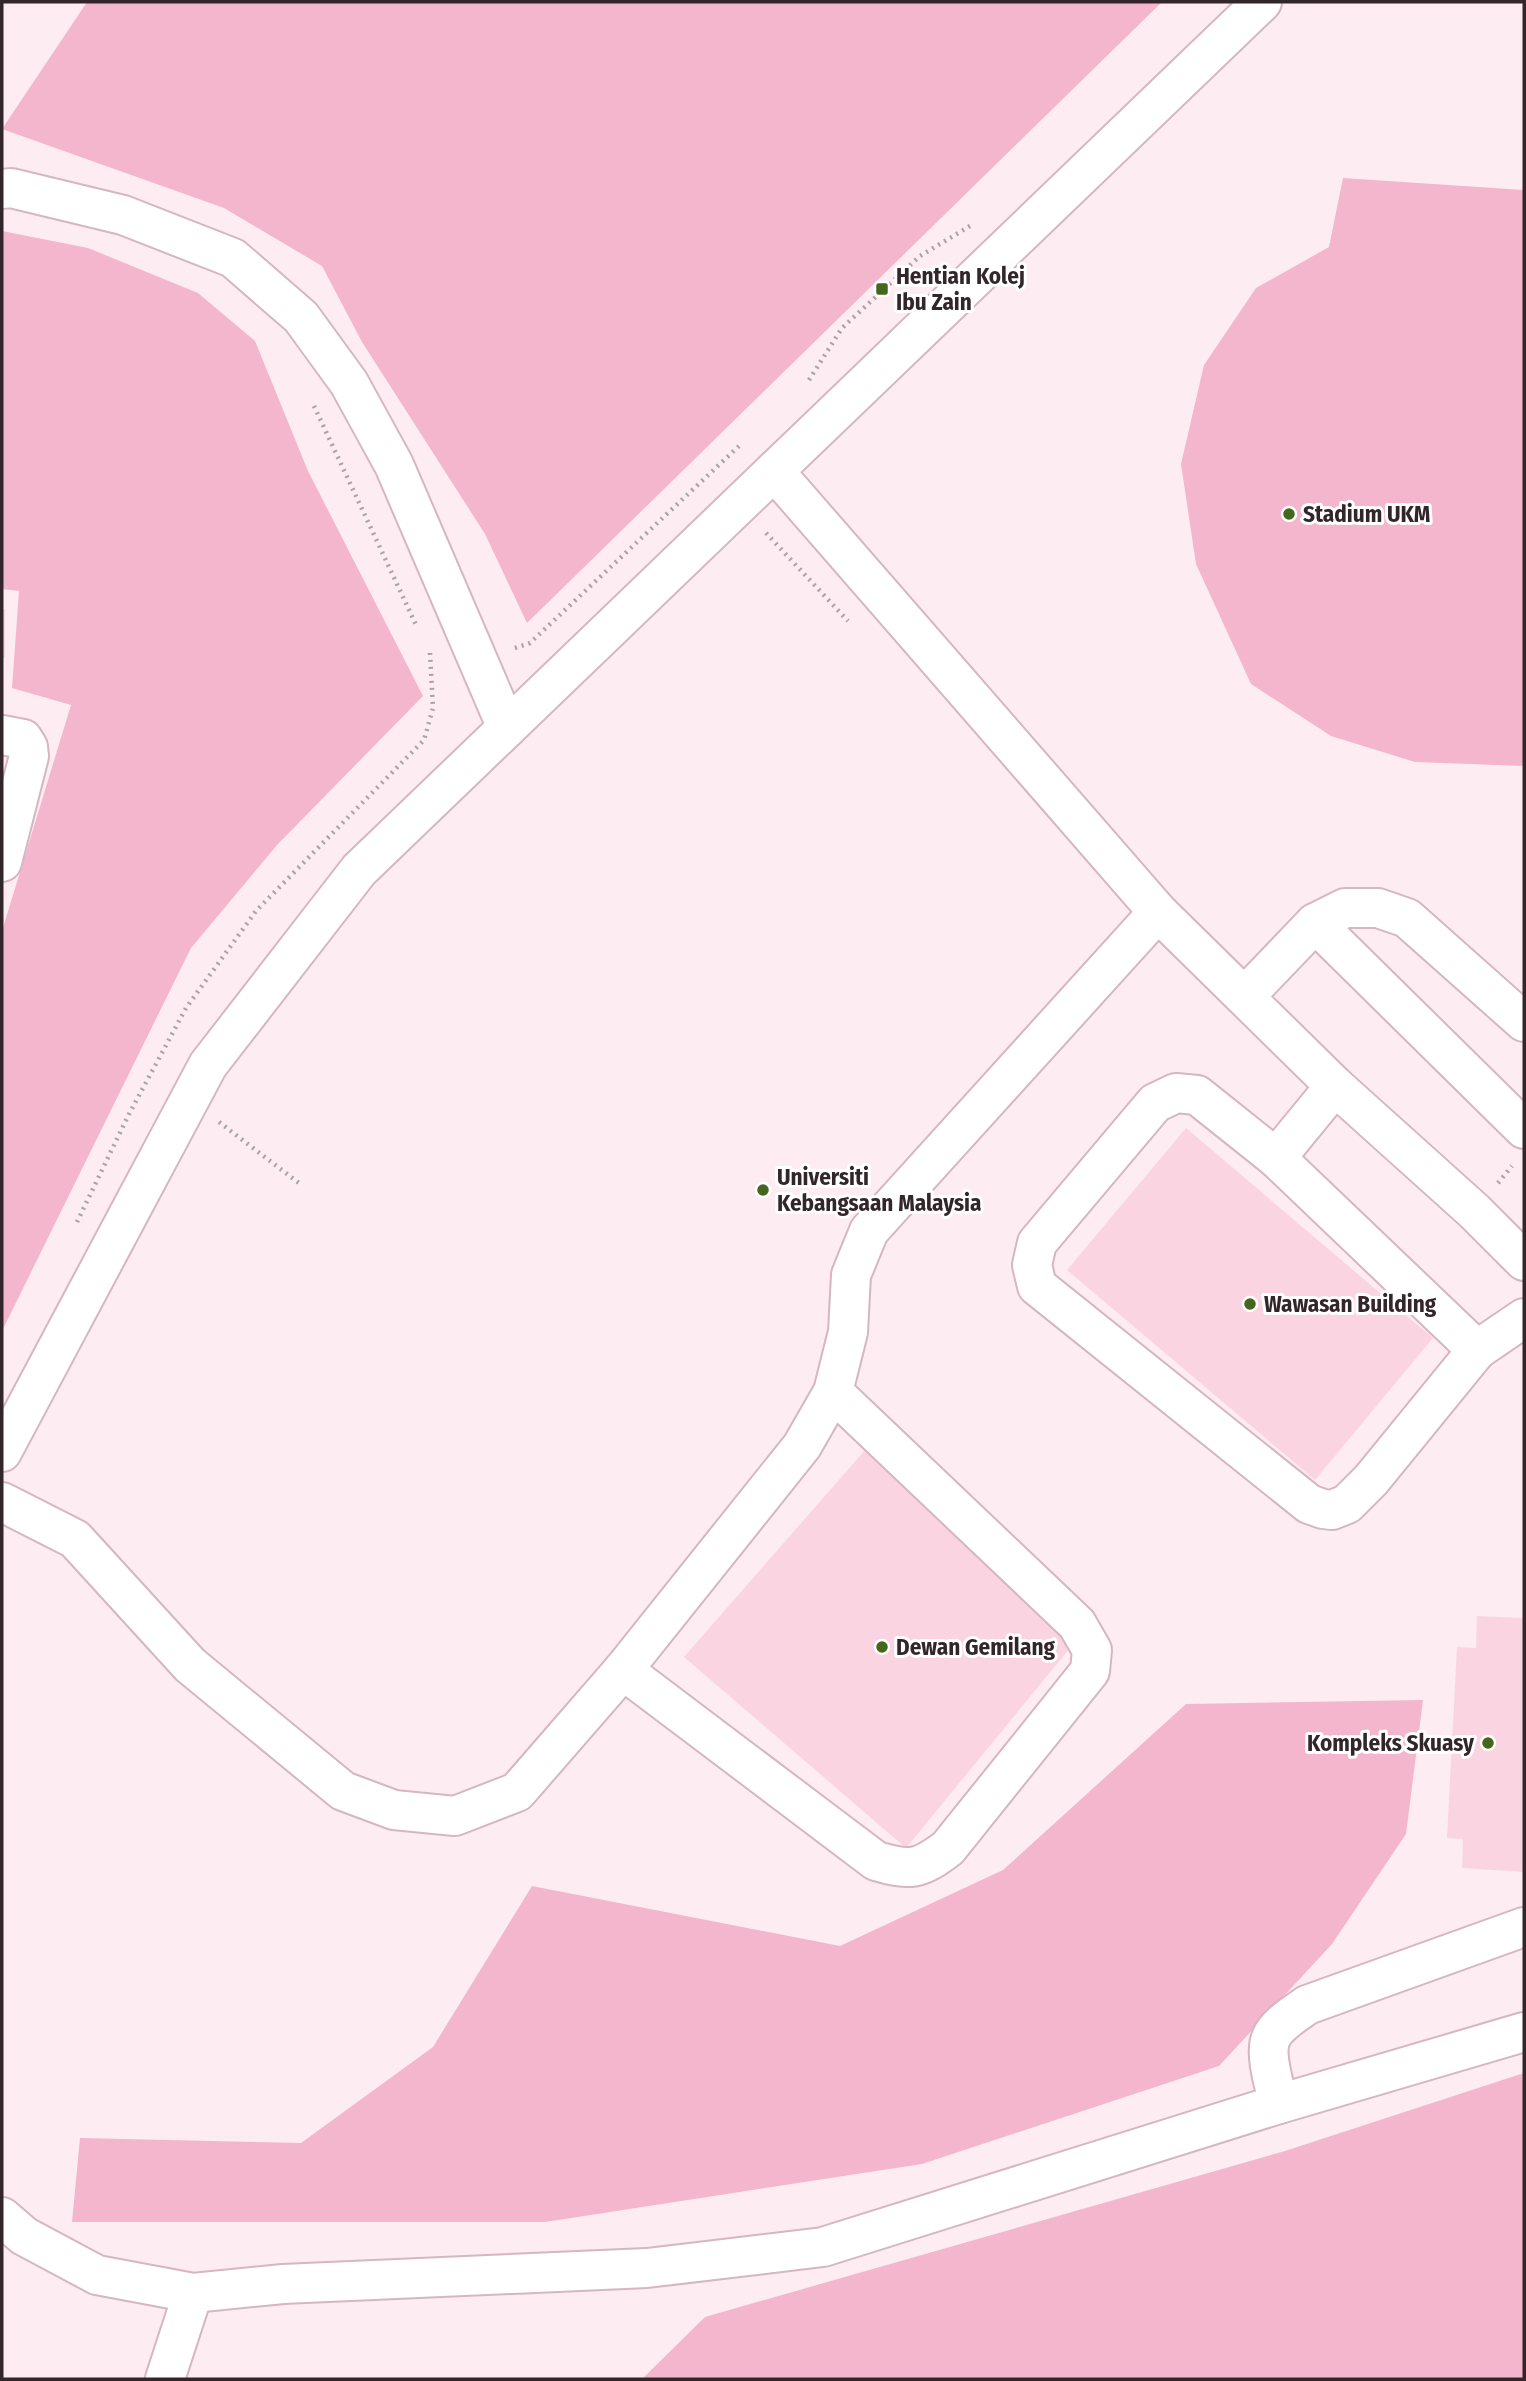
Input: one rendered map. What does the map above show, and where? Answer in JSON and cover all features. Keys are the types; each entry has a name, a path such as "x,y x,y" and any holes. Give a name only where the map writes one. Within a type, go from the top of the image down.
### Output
{"street":[{"path":"7,1430 208,1065 359,870 1262,2"},
{"path":"2,188 123,215 233,258 301,317 349,383 394,466 507,728"},
{"path":"774,471 1158,912 1335,1086 1474,1211 1524,1261"},
{"path":"2,734 23,739 29,756 7,824 2,862"},
{"path":"1245,996 1315,923 1345,908 1378,908 1407,918 1524,1022"},
{"path":"2,1503 75,1539 190,1665 343,1791 394,1810 455,1816 517,1792 623,1670 802,1446 833,1392 848,1332 851,1275 869,1231 1158,912"},
{"path":"1315,923 1524,1129"},
{"path":"1276,1158 1335,1086"},
{"path":"1477,1350 1276,1158 1197,1095 1176,1093 1155,1103 1037,1243 1032,1265 1037,1286 1310,1504 1332,1510 1347,1504 1371,1480 1477,1350 1524,1318"},
{"path":"623,1670 876,1861 902,1868 927,1864 948,1848 1090,1671 1092,1650 1077,1624 833,1392"},
{"path":"1279,2104 1270,2069 1270,2039 1283,2023 1307,2005 1524,1927"},
{"path":"2,2217 24,2236 97,2275 193,2292 283,2284 647,2268 823,2247 1279,2104 1524,2032"},
{"path":"165,2379 193,2292"}],"path":[{"path":"808,380 842,328 920,256 971,225"},
{"path":"313,405 418,628"},
{"path":"508,650 530,643 749,437"},
{"path":"760,526 854,627"},
{"path":"74,1228 128,1116 186,1008 256,911 424,740 433,708 430,653 424,640"},
{"path":"190,1100 299,1183"}],"shaded area":[{"name":"Universiti Kebangsaan Malaysia","path":"2,2 1524,2 1524,2379 2,2379"},
{"path":"87,2 1162,2 527,623 485,534 362,342 322,266 224,208 2,129"},
{"name":"Stadium UKM","path":"1343,178 1524,190 1524,766 1415,762 1331,736 1251,684 1196,564 1181,464 1204,365 1256,288 1329,247"},
{"path":"2,231 88,248 198,293 255,341 308,471 423,696 277,845 191,948 2,1331 2,931 71,705 12,688 19,591 2,589"},
{"path":"1423,1700 1406,1834 1332,1944 1219,2066 922,2164 545,2222 72,2222 80,2138 301,2143 433,2047 532,1886 840,1946 1003,1870 1186,1704"},
{"path":"1524,2073 1524,2379 642,2379 705,2317 1285,2151"}],"building":[{"path":"2,609 5,609 5,658 2,658"},
{"name":"Wawasan Building","path":"1186,1128 1433,1338 1315,1480 1067,1270"},
{"name":"Dewan Gemilang","path":"866,1449 1079,1637 906,1848 684,1657"},
{"name":"Kompleks Skuasy","path":"1477,1616 1524,1618 1524,1872 1462,1868 1463,1839 1447,1838 1457,1647 1476,1648"}],"place":[{"name":"Hentian Kolej Ibu Zain","path":"882,289"},
{"name":"Stadium UKM","path":"1289,514"},
{"name":"Universiti Kebangsaan Malaysia","path":"763,1190"},
{"name":"Wawasan Building","path":"1250,1304"},
{"name":"Dewan Gemilang","path":"882,1647"},
{"name":"Kompleks Skuasy","path":"1488,1743"}]}
